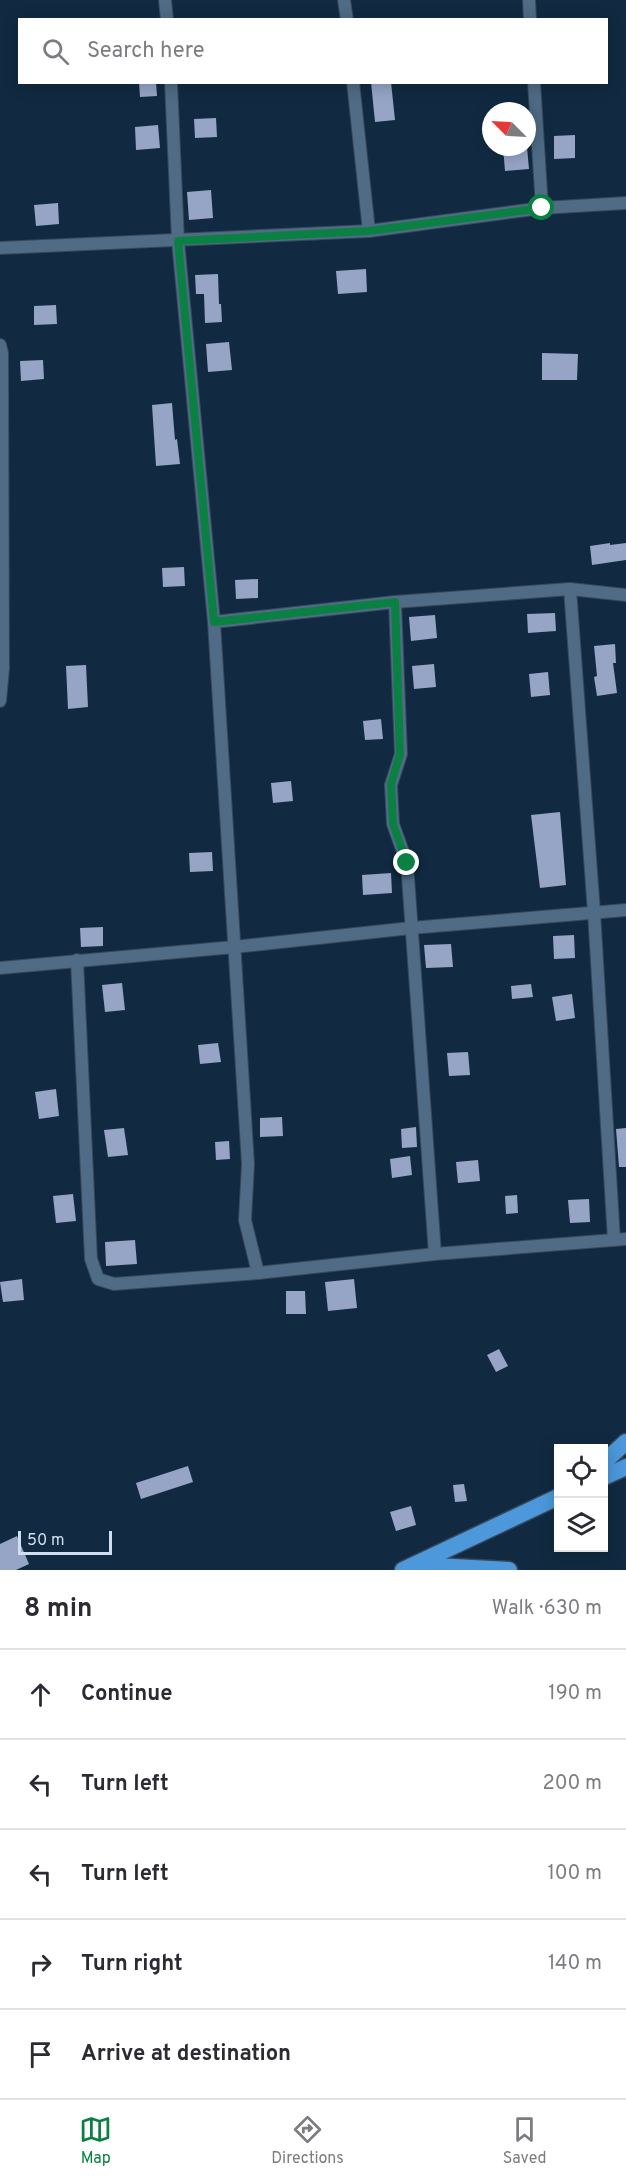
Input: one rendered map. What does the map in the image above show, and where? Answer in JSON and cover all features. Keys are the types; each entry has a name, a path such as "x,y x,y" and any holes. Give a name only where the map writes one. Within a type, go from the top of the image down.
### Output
{"highway":[{"path":"608,1458 626,1443"},
{"path":"608,1475 626,1467"},
{"path":"409,1567 554,1497"},
{"path":"409,1567 509,1570"}],"street":[{"path":"165,0 167,18"},
{"path":"344,0 346,18"},
{"path":"529,0 530,18"},
{"path":"171,84 178,241 214,622 248,1164 245,1220 258,1273"},
{"path":"353,84 369,231"},
{"path":"534,84 542,208"},
{"path":"0,248 369,231 542,208 626,203"},
{"path":"0,345 2,353 3,668 0,701"},
{"path":"214,622 395,602 570,588 626,595"},
{"path":"77,960 91,1259 98,1279 114,1284 258,1273 435,1254 620,1239 570,588"},
{"path":"395,602 400,754 391,784 393,824 407,863 435,1254"},
{"path":"0,968 411,928 626,910"}],"building":[{"path":"139,84 156,84 157,96 140,97"},
{"path":"371,84 391,84 395,120 375,122"},
{"path":"216,118 217,137 195,138 194,119"},
{"path":"158,125 160,148 136,150 135,127"},
{"path":"575,135 575,158 554,159 554,136"},
{"path":"504,156 528,156 529,169 505,171"},
{"path":"211,190 213,218 189,220 187,192"},
{"path":"58,203 59,224 36,226 34,205"},
{"path":"366,269 367,292 338,294 336,271"},
{"path":"218,274 222,322 205,323 204,294 196,294 195,275"},
{"path":"56,305 57,324 34,325 34,306"},
{"path":"229,342 232,370 208,372 206,344"},
{"path":"542,353 578,354 577,380 542,380"},
{"path":"43,360 44,379 21,381 20,361"},
{"path":"172,403 175,440 177,439 180,464 156,466 152,405"},
{"path":"610,543 610,545 626,543 626,560 592,565 590,546"},
{"path":"184,567 185,586 163,587 162,568"},
{"path":"258,579 258,598 236,599 235,580"},
{"path":"555,613 556,631 528,633 527,614"},
{"path":"435,615 437,638 411,641 409,617"},
{"path":"615,644 616,663 613,663 617,693 597,696 594,677 597,676 594,646"},
{"path":"434,664 436,687 414,689 412,666"},
{"path":"86,665 88,707 68,709 66,666"},
{"path":"548,672 550,695 531,697 529,674"},
{"path":"381,719 383,739 365,740 363,721"},
{"path":"291,781 293,801 273,803 271,783"},
{"path":"560,812 566,885 540,888 531,815"},
{"path":"212,852 213,871 190,872 189,853"},
{"path":"391,873 392,893 363,895 362,875"},
{"path":"103,927 103,946 81,947 80,928"},
{"path":"574,935 575,958 554,959 553,936"},
{"path":"451,944 453,967 426,968 424,945"},
{"path":"122,983 125,1010 105,1012 102,985"},
{"path":"531,984 533,997 512,999 511,986"},
{"path":"572,994 575,1018 556,1021 552,997"},
{"path":"218,1043 221,1062 200,1064 198,1045"},
{"path":"468,1052 470,1075 449,1076 447,1053"},
{"path":"56,1089 59,1116 39,1119 35,1092"},
{"path":"282,1117 283,1136 260,1137 260,1118"},
{"path":"416,1127 417,1147 402,1148 401,1129"},
{"path":"124,1128 128,1155 108,1157 104,1130"},
{"path":"626,1128 626,1167 619,1167 616,1129"},
{"path":"229,1141 230,1159 216,1160 215,1142"},
{"path":"410,1156 412,1175 392,1178 390,1159"},
{"path":"478,1160 480,1181 458,1183 456,1162"},
{"path":"73,1194 76,1221 56,1223 53,1196"},
{"path":"517,1195 518,1213 506,1214 505,1196"},
{"path":"589,1199 590,1222 570,1223 568,1200"},
{"path":"135,1240 137,1264 106,1266 105,1242"},
{"path":"22,1279 24,1300 3,1302 0,1282"},
{"path":"354,1279 357,1308 328,1311 325,1282"},
{"path":"286,1291 305,1291 306,1314 286,1314"},
{"path":"499,1349 508,1366 496,1372 487,1355"},
{"path":"188,1466 193,1482 141,1499 136,1483"},
{"path":"464,1484 467,1501 455,1502 453,1485"},
{"path":"411,1506 416,1525 396,1531 390,1512"},
{"path":"17,1536 29,1564 16,1570 0,1570 0,1544"}],"route":[{"path":"407,863 393,824 391,784 400,754 395,602 214,622 178,241 369,231 542,208"}]}
